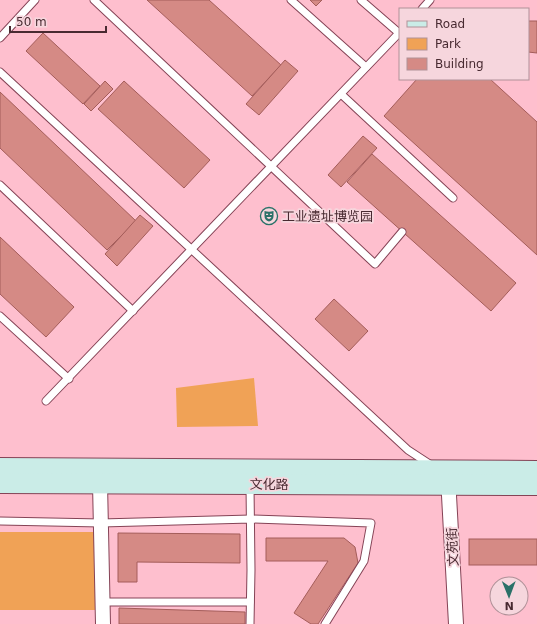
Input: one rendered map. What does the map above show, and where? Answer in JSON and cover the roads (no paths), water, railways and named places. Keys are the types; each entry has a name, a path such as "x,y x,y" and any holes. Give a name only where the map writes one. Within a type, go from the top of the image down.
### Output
{"main road":[{"name":"文化路","path":"0,468 445,475 537,485"},
{"name":"文化路","path":"0,483 250,484 537,470"}],"street":[{"name":"文苑街","path":"445,475 456,624"},
{"path":"100,483 103,624"}],"lane":[{"path":"0,38 35,0"},
{"path":"94,0 375,264 402,232"},
{"path":"291,0 366,67"},
{"path":"46,401 399,33 361,0"},
{"path":"423,8 430,0"},
{"path":"0,72 408,450 445,475"},
{"path":"341,94 453,198"},
{"path":"0,185 133,310"},
{"path":"0,316 69,378"},
{"path":"250,484 250,624"},
{"path":"0,520 101,523 251,519 371,522 364,561 325,624"},
{"path":"102,602 250,602"}],"place":[{"name":"工业遗址博览园","path":"269,216"}]}
